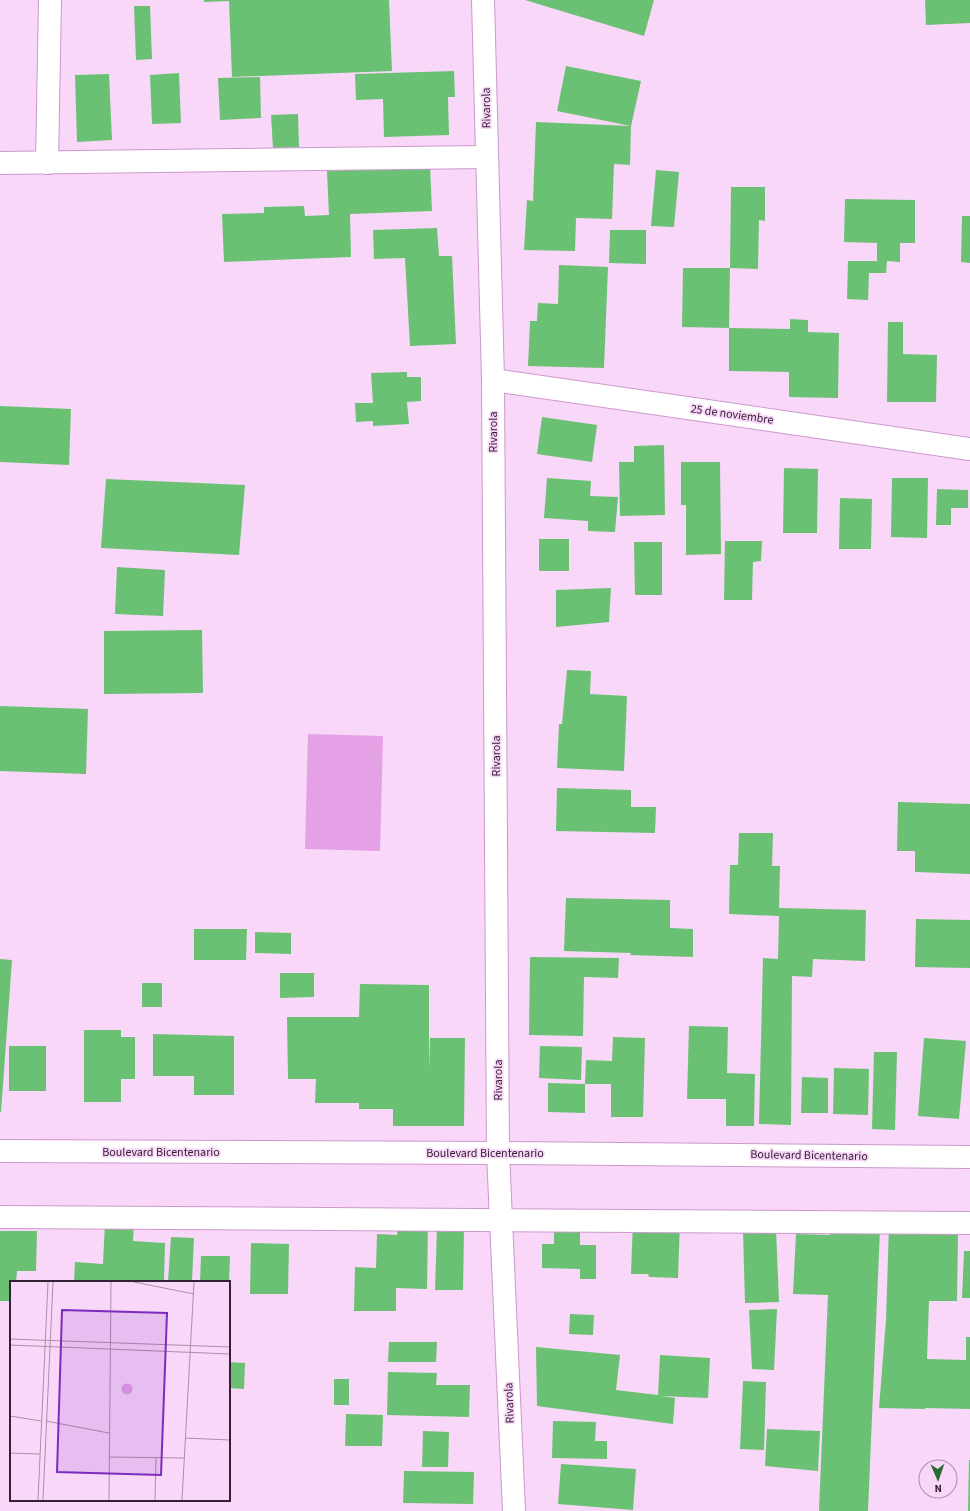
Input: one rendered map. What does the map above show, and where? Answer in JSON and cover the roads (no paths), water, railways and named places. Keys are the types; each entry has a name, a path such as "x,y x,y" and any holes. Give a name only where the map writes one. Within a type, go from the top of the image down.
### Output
{"street":[{"path":"47,163 50,0"},
{"name":"Rivarola","path":"483,0 493,380 498,1152 514,1511"},
{"path":"0,163 487,157"},
{"name":"25 de noviembre","path":"493,380 970,448"},
{"name":"Boulevard Bicentenario","path":"0,1151 498,1152 970,1157"},
{"path":"0,1217 970,1223"}]}
